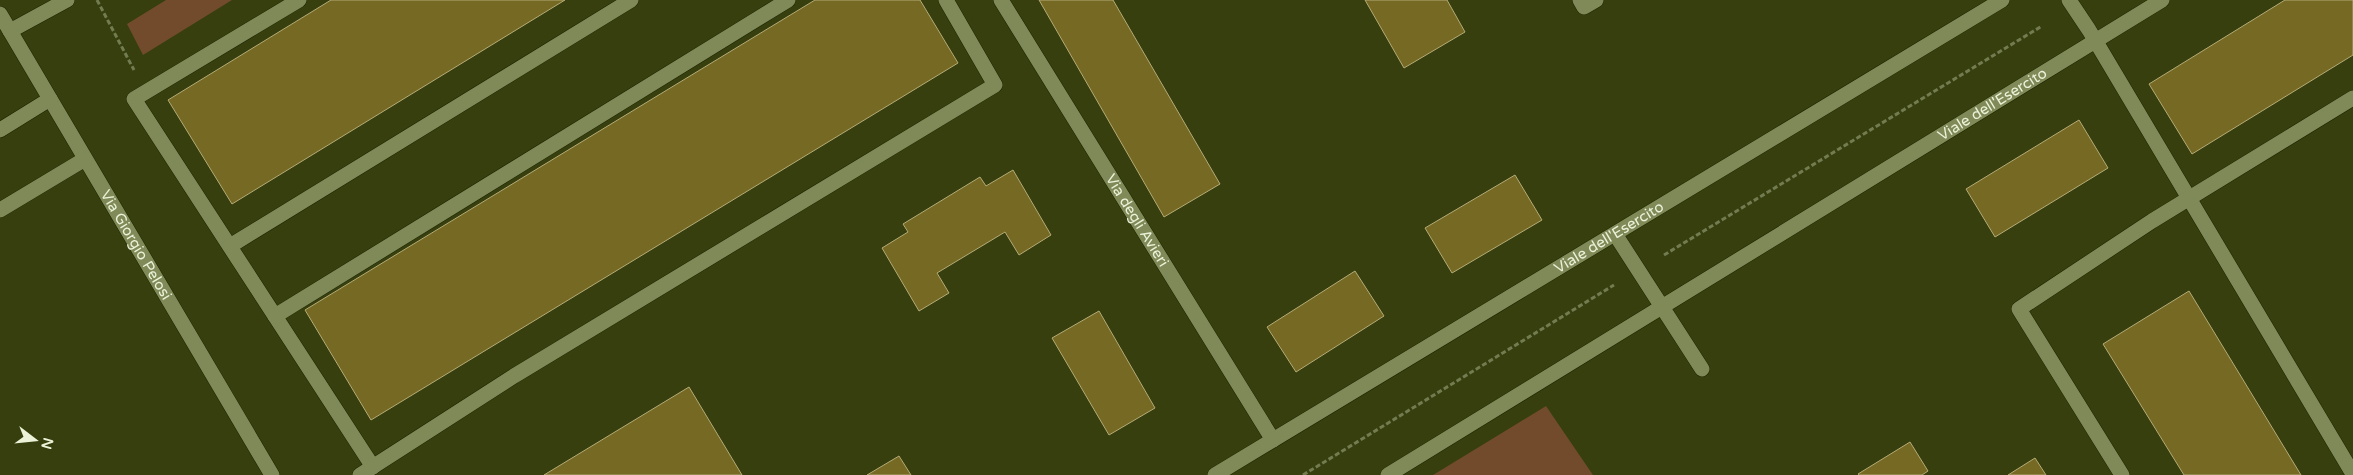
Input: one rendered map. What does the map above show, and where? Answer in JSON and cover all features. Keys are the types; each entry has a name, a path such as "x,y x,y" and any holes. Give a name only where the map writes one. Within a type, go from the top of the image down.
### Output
{"street":[{"path":"10,31 68,0"},
{"path":"299,0 134,99 275,316 366,471 514,376 995,85 946,0"},
{"path":"230,246 632,0"},
{"path":"275,316 788,0"},
{"name":"Via degli Avieri","path":"1001,0 1273,440"},
{"path":"1580,0 1584,7 1596,0"},
{"name":"Viale dell'Esercito","path":"1215,475 2002,0"},
{"path":"2069,0 2353,474"},
{"name":"Viale dell'Esercito","path":"1388,475 2162,0"},
{"name":"Via Giorgio Pelosi","path":"0,14 272,475"},
{"path":"2122,475 2019,308 2189,198 2353,98"},
{"path":"0,130 50,99"},
{"path":"0,210 85,159"},
{"path":"1615,234 1664,307 1702,369"}],"path":[{"path":"97,0 132,66"},
{"path":"1664,255 2042,26"},
{"path":"1303,475 1614,285"}],"shaded area":[{"path":"166,0 232,0 143,55 127,24"},
{"path":"1546,406 1593,475 1433,475"}],"building":[{"path":"331,0 565,0 232,204 168,100"},
{"path":"815,0 920,0 958,63 371,420 305,310"},
{"path":"1039,0 1113,0 1220,184 1164,217"},
{"path":"1365,0 1447,0 1465,32 1404,68"},
{"path":"2285,0 2353,0 2353,55 2192,154 2149,84"},
{"path":"2079,120 2108,168 1995,237 1966,189"},
{"path":"1013,170 1051,235 1019,255 1005,232 937,273 949,293 919,311 882,248 908,232 903,224 980,177 986,186"},
{"path":"1515,175 1542,220 1452,273 1425,228"},
{"path":"1355,271 1384,316 1296,372 1267,327"},
{"path":"2189,291 2301,475 2184,475 2103,344"},
{"path":"1099,311 1155,408 1109,435 1052,338"},
{"path":"689,387 742,475 544,475"},
{"path":"1910,442 1928,471 1922,475 1858,474"},
{"path":"899,456 911,475 867,475"},
{"path":"2035,458 2046,475 2008,475"}]}
